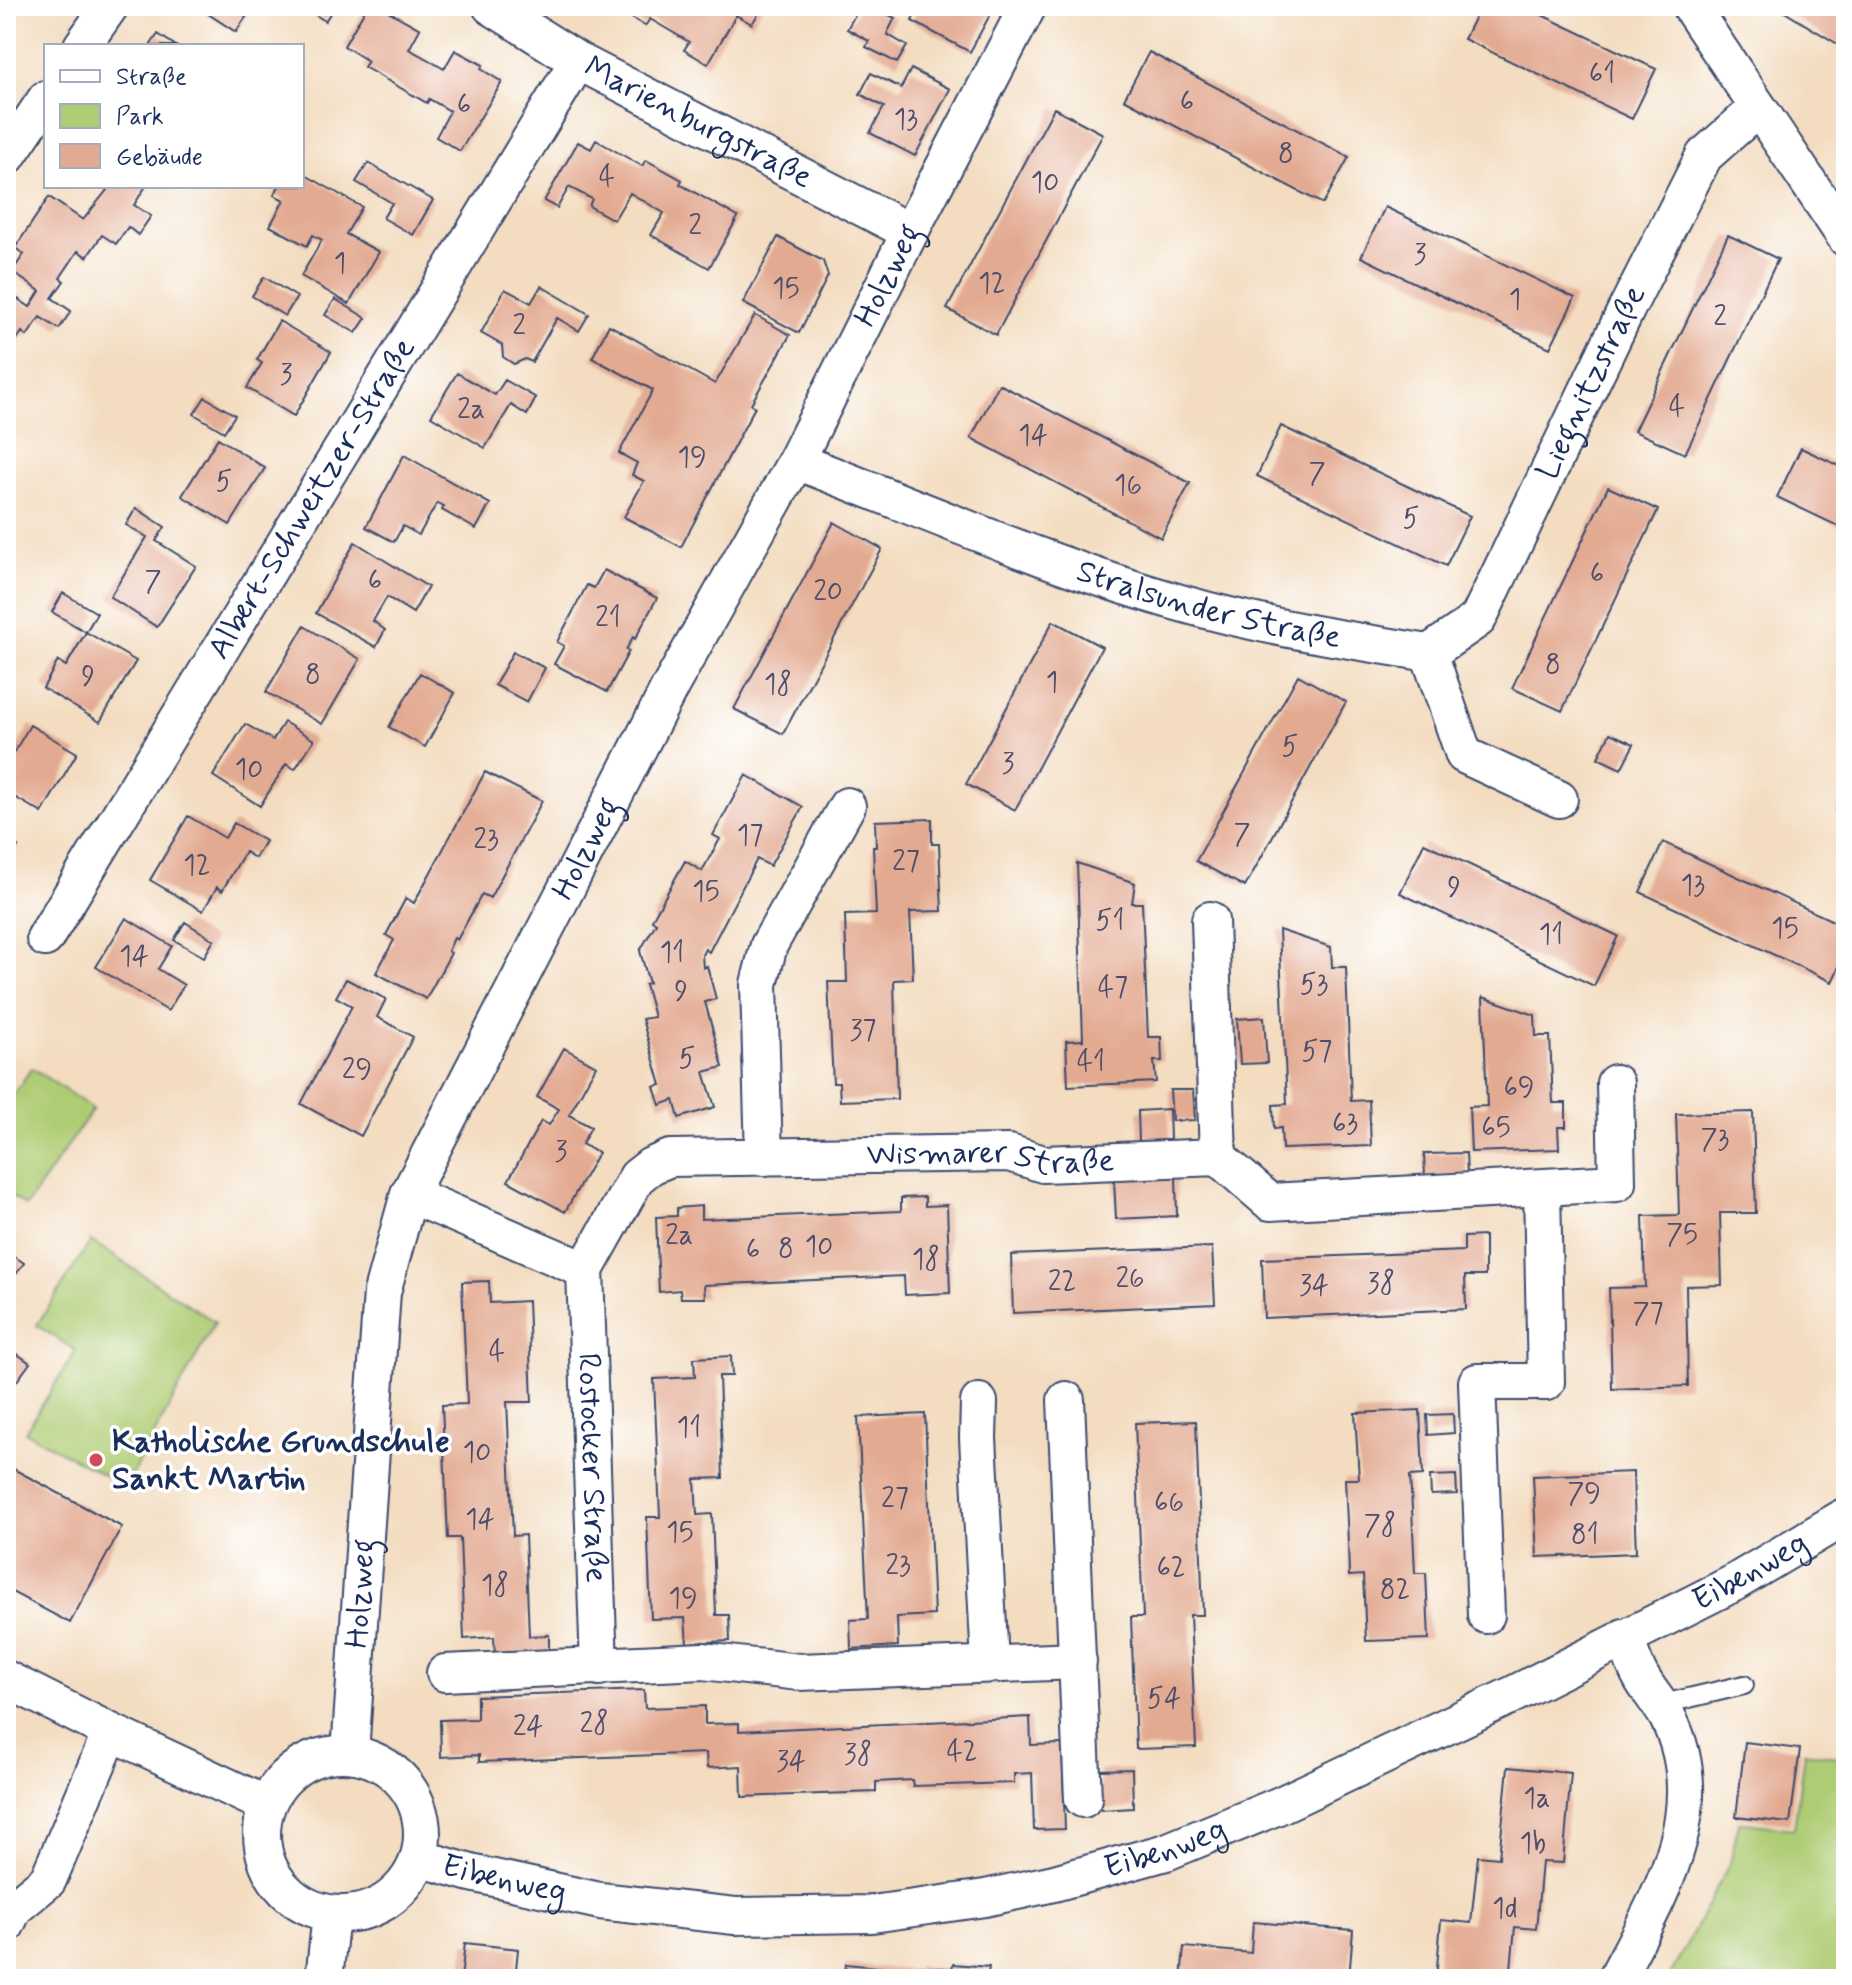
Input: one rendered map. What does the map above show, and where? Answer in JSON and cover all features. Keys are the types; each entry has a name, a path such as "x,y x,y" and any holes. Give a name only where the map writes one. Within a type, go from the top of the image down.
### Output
{"street":[{"path":"83,44 110,6"},
{"name":"Marienburgstraße","path":"491,6 578,61 910,232"},
{"name":"Holzweg","path":"350,1753 382,1292 409,1194 671,685 796,461 910,232 1028,6"},
{"path":"1690,6 1846,238"},
{"name":"Albert-Schweitzer-Straße","path":"45,938 578,61"},
{"path":"6,158 44,102"},
{"name":"Liegnitzstraße","path":"1429,653 1478,619 1627,308 1704,156 1757,109"},
{"name":"Stralsunder Straße","path":"796,461 1056,561 1184,604 1302,632 1429,653"},
{"path":"1429,653 1464,755 1559,799"},
{"path":"764,1157 759,984 769,945 847,806"},
{"path":"1210,920 1218,1157 1270,1202 1617,1183 1615,1083"},
{"name":"Wismarer Straße","path":"585,1270 637,1177 651,1166 670,1158 1009,1153 1043,1164 1218,1157"},
{"path":"1486,1615 1477,1382 1546,1382 1542,1188"},
{"path":"409,1194 585,1270"},
{"name":"Rostocker Straße","path":"585,1270 599,1667"},
{"path":"1066,1400 1083,1799"},
{"path":"979,1402 978,1438 990,1663"},
{"name":"Eibenweg","path":"419,1858 471,1873 600,1901 735,1916 872,1914 985,1898 1166,1852 1278,1806 1510,1696 1732,1584 1846,1516"},
{"path":"1616,1979 1668,1879 1684,1819 1686,1769 1668,1718 1641,1676 1624,1637"},
{"path":"445,1673 703,1661 799,1672 1078,1661"},
{"path":"6,1679 267,1805"},
{"path":"6,1925 14,1908 48,1880 111,1732"},
{"path":"350,1753 373,1760 393,1772 409,1790 419,1811 422,1835 419,1858 411,1874 385,1902 365,1910 331,1914 298,1901 277,1883 265,1858 261,1831 267,1805 283,1778 302,1763 326,1755 350,1753"},
{"path":"324,1979 331,1914"}],"lane":[{"path":"1659,1705 1744,1685"}],"green space":[{"path":"32,1068 93,1109 26,1206 6,1192 6,1105"},
{"path":"91,1241 215,1322 126,1487 25,1432 76,1351 37,1325"},
{"path":"1804,1752 1846,1758 1846,1979 1668,1979 1730,1863 1739,1822 1794,1829"}],"building":[{"path":"196,6 253,6 236,32"},
{"path":"311,6 335,6 325,21 308,10"},
{"path":"367,6 379,6 420,29 409,49 444,69 455,50 483,65 481,69 502,82 460,151 436,137 450,111 429,99 427,103 364,67 368,61 344,46"},
{"path":"612,6 763,6 752,24 736,15 708,64 684,50 689,42 650,19 645,26"},
{"path":"860,6 873,6 895,18 887,34 907,46 897,63 866,47 869,41 847,29"},
{"path":"919,6 978,6 991,13 970,52 912,21"},
{"path":"1154,6 1171,6 1167,13"},
{"path":"1480,6 1523,6 1656,69 1632,119 1464,39"},
{"path":"1846,6 1846,49 1778,8"},
{"path":"158,34 173,44 151,44"},
{"path":"1149,52 1349,157 1323,204 1124,99"},
{"path":"911,69 950,89 915,156 870,133 884,107 860,94 871,73 901,88"},
{"path":"1054,108 1103,134 996,335 947,309"},
{"path":"596,140 642,166 646,160 682,180 680,184 738,217 709,268 651,235 664,213 630,193 614,220 589,206 592,199 569,187 557,208 544,201 578,142 591,149"},
{"path":"368,163 433,200 413,235 383,218 392,203 356,182"},
{"path":"304,174 362,207 346,234 379,252 349,304 301,276 322,240 313,235 307,246 270,226 284,200 274,195 278,188 304,188"},
{"path":"104,188 145,188 134,205 151,216 138,235 128,227 116,244 102,235 87,257 78,251 60,278 64,281 52,298 71,311 59,329 40,317 27,336 22,332 6,356 6,291 30,307 40,291 12,272 24,254 15,248 49,197 83,220 107,190"},
{"path":"1385,207 1575,298 1550,348 1361,257"},
{"path":"1728,235 1778,259 1685,454 1634,431"},
{"path":"778,237 823,261 828,276 799,333 743,303"},
{"path":"264,277 297,297 285,316 252,296"},
{"path":"541,286 589,314 579,331 557,318 532,362 525,359 514,364 503,357 502,345 481,333 505,289 531,303"},
{"path":"335,299 366,318 356,333 325,315"},
{"path":"755,315 790,335 751,404 755,407 681,547 624,517 644,481 632,475 637,463 619,453 653,390 592,358 609,325 715,384"},
{"path":"279,321 331,352 294,416 247,388 262,363 257,360"},
{"path":"457,373 495,395 505,380 536,398 527,415 511,405 485,448 431,416"},
{"path":"999,384 1190,483 1161,538 971,438"},
{"path":"205,397 235,415 224,432 194,414"},
{"path":"1281,426 1470,516 1446,566 1257,476"},
{"path":"218,438 265,468 230,525 182,496"},
{"path":"1801,448 1846,469 1846,530 1777,497"},
{"path":"404,455 490,504 476,529 442,510 444,506 437,503 419,535 403,526 394,542 366,527"},
{"path":"1608,487 1658,510 1562,711 1512,688"},
{"path":"136,508 165,527 156,541 196,566 157,627 110,597 147,537 126,525"},
{"path":"834,522 882,549 783,734 734,709"},
{"path":"355,542 428,587 413,613 387,597 373,621 385,630 376,647 316,613"},
{"path":"604,570 657,598 626,650 629,651 607,692 554,664 564,646 557,642 587,585 594,588"},
{"path":"63,593 97,613 86,632 52,612"},
{"path":"1053,621 1102,647 1015,810 966,784"},
{"path":"304,626 360,659 322,724 266,692"},
{"path":"86,632 136,661 100,722 43,688 58,661 66,666"},
{"path":"513,652 545,668 527,702 495,685"},
{"path":"420,673 455,693 425,747 389,727"},
{"path":"1298,675 1346,702 1245,887 1196,861"},
{"path":"284,722 314,740 295,769 286,764 260,806 213,776 245,724 273,740"},
{"path":"30,725 77,753 42,813 6,792 6,766"},
{"path":"1610,733 1634,744 1621,769 1598,758"},
{"path":"485,772 542,801 490,898 482,894 457,940 454,938 448,951 451,953 426,999 376,973 394,940 386,935 406,898 414,903"},
{"path":"746,775 803,807 770,866 757,859 709,952 705,949 702,955 703,968 707,966 716,999 705,1002 723,1067 704,1072 715,1107 679,1118 674,1100 660,1105 654,1087 661,1085 642,1019 654,1017 640,951 656,923 652,920 685,861 702,871 720,839 713,835"},
{"path":"1846,790 1846,815 1836,810"},
{"path":"188,816 225,838 234,823 265,841 255,858 245,852 222,891 217,887 203,911 150,880"},
{"path":"932,819 932,844 939,844 942,911 910,912 913,979 894,980 897,1099 840,1101 839,1083 833,1083 828,982 847,982 845,915 876,914 875,821"},
{"path":"6,839 18,846 9,861 6,860"},
{"path":"1663,842 1846,927 1846,952 1832,982 1640,892"},
{"path":"1424,843 1618,936 1594,986 1400,893"},
{"path":"1077,863 1135,883 1132,903 1142,903 1148,1037 1161,1037 1162,1061 1154,1061 1156,1082 1068,1086 1066,1041 1083,1040"},
{"path":"126,918 172,946 158,969 184,985 168,1011 96,967"},
{"path":"185,922 214,940 204,957 174,940"},
{"path":"1279,930 1331,947 1332,967 1346,967 1351,1101 1369,1100 1371,1146 1282,1149 1281,1128 1274,1129 1273,1105 1287,1104"},
{"path":"346,979 386,999 377,1017 413,1037 361,1136 301,1104 352,1006 336,997"},
{"path":"1483,997 1535,1015 1536,1036 1550,1036 1553,1103 1566,1103 1566,1127 1558,1127 1559,1149 1471,1152 1469,1107 1487,1106"},
{"path":"1264,1017 1267,1063 1240,1064 1237,1019"},
{"path":"564,1048 596,1066 569,1115 591,1127 582,1144 598,1153 565,1212 508,1181 541,1121 549,1125 559,1109 537,1097"},
{"path":"1170,1090 1193,1090 1195,1120 1172,1121"},
{"path":"1169,1109 1170,1140 1139,1142 1138,1111"},
{"path":"1753,1112 1756,1213 1720,1213 1722,1285 1686,1286 1688,1386 1612,1389 1609,1288 1645,1287 1643,1216 1679,1215 1676,1114"},
{"path":"1466,1153 1467,1175 1425,1177 1424,1154"},
{"path":"1176,1176 1177,1216 1116,1219 1114,1179"},
{"path":"925,1197 925,1206 947,1205 950,1293 905,1295 904,1276 704,1285 705,1298 681,1298 680,1290 659,1292 656,1217 677,1216 677,1208 701,1206 701,1219 901,1211 901,1198"},
{"path":"1485,1236 1485,1276 1465,1276 1466,1309 1264,1318 1262,1259 1464,1251 1464,1237"},
{"path":"1212,1247 1215,1304 1013,1313 1011,1255"},
{"path":"6,1251 24,1263 6,1288"},
{"path":"489,1281 490,1303 528,1301 532,1402 507,1402 513,1536 525,1535 529,1636 549,1635 549,1653 495,1656 494,1637 464,1639 460,1538 448,1538 442,1405 467,1404 462,1282"},
{"path":"6,1346 30,1363 6,1396"},
{"path":"731,1356 732,1376 719,1376 723,1478 695,1479 697,1515 712,1514 716,1615 729,1615 730,1641 687,1643 685,1618 651,1619 647,1517 660,1517 654,1379 695,1377 694,1358"},
{"path":"1420,1410 1423,1475 1410,1476 1415,1573 1426,1573 1429,1639 1366,1641 1363,1575 1349,1576 1345,1479 1359,1479 1355,1413"},
{"path":"925,1414 934,1615 897,1617 898,1646 851,1649 850,1620 868,1619 858,1417"},
{"path":"1453,1414 1454,1433 1428,1435 1427,1415"},
{"path":"1196,1421 1203,1615 1190,1615 1196,1747 1136,1749 1131,1617 1143,1617 1135,1423"},
{"path":"6,1465 122,1527 70,1623 6,1589"},
{"path":"1633,1472 1636,1553 1537,1557 1533,1476"},
{"path":"1456,1475 1457,1494 1431,1495 1430,1476"},
{"path":"644,1690 645,1708 705,1706 705,1724 739,1723 739,1731 1030,1717 1031,1745 1062,1744 1065,1829 1034,1830 1032,1773 1014,1774 1014,1783 913,1786 912,1780 876,1782 876,1792 742,1797 741,1766 707,1768 706,1753 479,1762 479,1755 441,1757 440,1720 477,1719 477,1696"},
{"path":"1745,1742 1800,1749 1790,1823 1736,1817"},
{"path":"1508,1767 1571,1773 1563,1863 1542,1862 1536,1929 1515,1927 1510,1979 1436,1979 1441,1920 1471,1923 1478,1856 1499,1858"},
{"path":"1132,1769 1133,1808 1101,1810 1100,1770"},
{"path":"1253,1922 1353,1930 1349,1979 1181,1979 1184,1947 1251,1953"},
{"path":"465,1943 518,1949 515,1979 461,1979"},
{"path":"846,1964 916,1971 917,1966 952,1969 953,1964 989,1967 987,1979 844,1979"}],"place":[{"name":"Katholische Grundschule Sankt Martin","path":"96,1460"}]}
